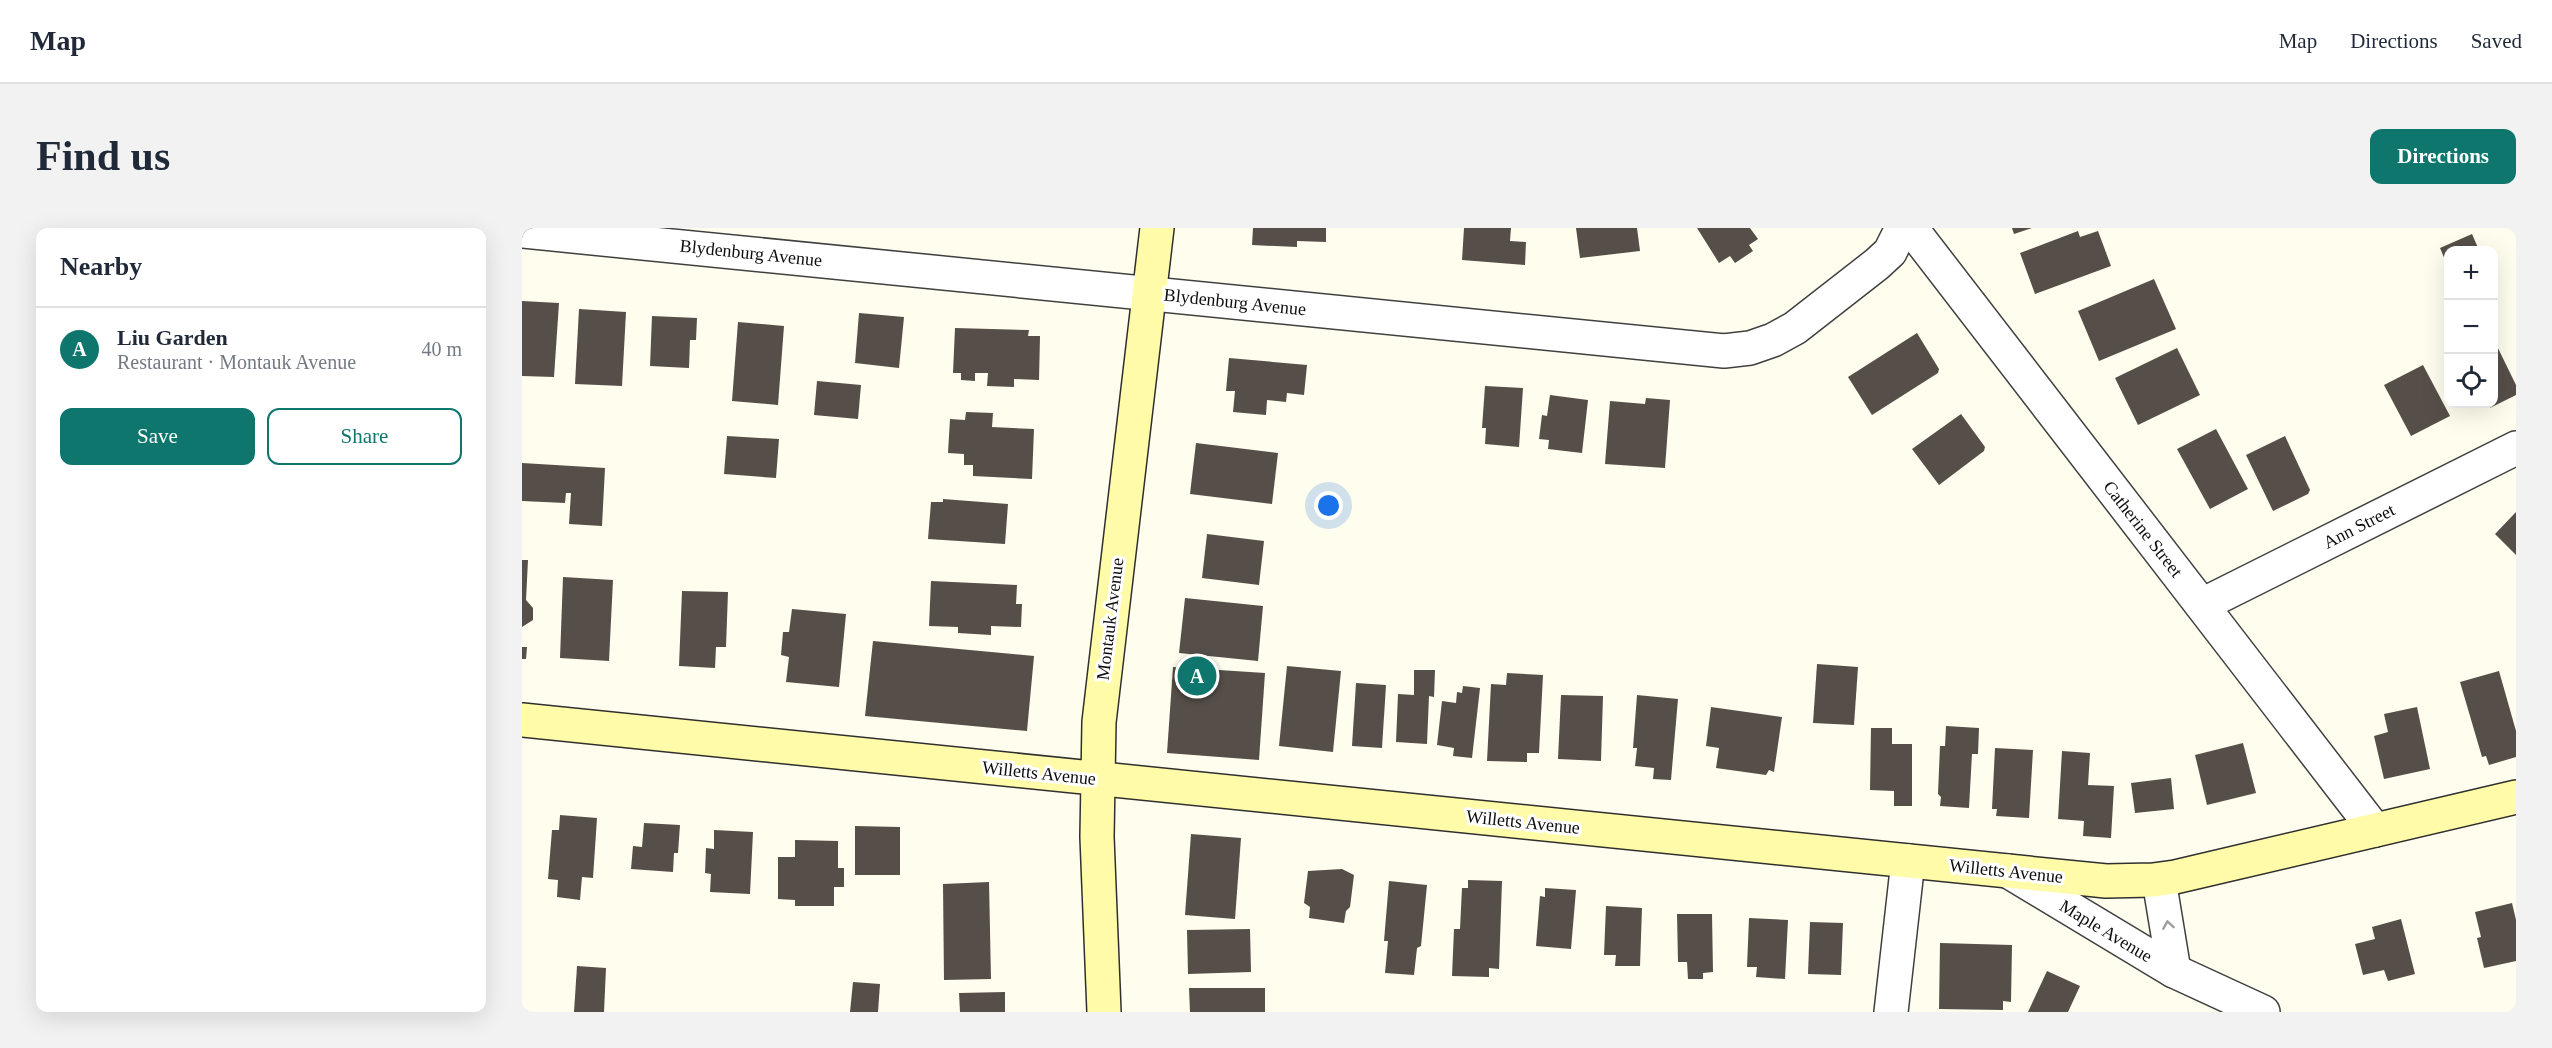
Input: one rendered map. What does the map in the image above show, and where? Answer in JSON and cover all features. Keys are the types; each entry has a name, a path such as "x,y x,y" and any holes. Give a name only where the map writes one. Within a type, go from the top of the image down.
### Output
{"main road":[{"name":"Montauk Avenue","path":"1104,1012 1096,778 1104,664 1157,228"},
{"name":"Willetts Avenue","path":"522,720 2106,881 2158,880 2516,797"}],"street":[{"name":"Blydenburg Avenue","path":"522,231 1724,351 1750,348 1773,340 1795,328 1890,252 1902,228"},
{"name":"Catherine Street","path":"1911,228 2375,830"},
{"name":"Ann Street","path":"2202,605 2516,447"},
{"path":"1891,1012 1908,861"},
{"name":"Maple Avenue","path":"2008,871 2174,971 2263,1012"},
{"name":"Maple Avenue","path":"2158,880 2174,971"}],"building":[{"path":"1253,228 1326,228 1326,242 1297,241 1297,247 1252,245"},
{"path":"1464,228 1511,228 1510,241 1526,242 1525,265 1462,260"},
{"path":"1576,228 1637,228 1640,251 1580,258"},
{"path":"1697,228 1750,228 1758,239 1749,245 1753,251 1735,263 1730,256 1719,263"},
{"path":"2012,228 2032,228 2014,234"},
{"path":"2078,231 2080,237 2098,231 2111,266 2035,294 2020,253"},
{"path":"2472,234 2477,246 2445,246"},
{"path":"2154,279 2176,329 2099,361 2078,311"},
{"path":"522,301 559,303 554,377 522,376"},
{"path":"579,309 626,312 622,386 575,384"},
{"path":"859,313 904,317 899,368 855,363"},
{"path":"652,316 697,318 696,340 690,340 689,368 650,366"},
{"path":"738,322 784,326 778,405 732,401"},
{"path":"955,328 1029,330 1028,336 1040,336 1039,380 1014,379 1014,387 987,386 988,373 975,373 975,381 961,380 961,373 953,373"},
{"path":"1917,333 1939,369 1938,373 1872,415 1848,377"},
{"path":"2177,348 2200,395 2138,425 2115,378"},
{"path":"2498,348 2516,385 2516,395 2498,404"},
{"path":"1229,358 1307,365 1304,395 1287,393 1286,402 1267,400 1266,415 1233,412 1235,391 1226,391"},
{"path":"2423,365 2450,416 2411,436 2384,385"},
{"path":"817,381 861,385 858,419 814,415"},
{"path":"1485,386 1523,388 1519,447 1485,444 1486,428 1482,428"},
{"path":"1550,395 1588,400 1582,453 1548,449 1549,440 1539,439 1542,415 1547,416"},
{"path":"1646,398 1670,400 1665,468 1605,464 1610,401 1645,404"},
{"path":"966,412 993,413 992,427 1034,429 1032,479 973,476 973,465 964,465 964,454 948,453 950,419 965,420"},
{"path":"1961,414 1985,447 1984,451 1939,485 1912,449"},
{"path":"2216,429 2248,489 2210,509 2177,449"},
{"path":"727,436 779,439 776,478 724,474"},
{"path":"2285,436 2310,490 2308,494 2273,511 2246,455"},
{"path":"1196,443 1278,453 1272,504 1190,494"},
{"path":"522,463 605,468 602,526 569,524 571,493 566,493 565,503 522,501"},
{"path":"943,499 1008,504 1005,544 928,539 931,502 943,502"},
{"path":"2516,512 2516,555 2495,534"},
{"path":"1207,534 1264,541 1259,585 1202,578"},
{"path":"522,560 528,560 526,600 533,608 533,620 522,627"},
{"path":"563,577 613,580 609,661 560,658"},
{"path":"931,581 1017,585 1016,604 1022,604 1021,627 991,626 991,635 958,633 958,627 929,626"},
{"path":"682,591 728,592 726,647 716,647 715,668 679,666"},
{"path":"1185,598 1263,606 1258,661 1179,653"},
{"path":"792,609 846,614 839,687 786,682 789,657 781,655 783,632 789,632"},
{"path":"873,641 1034,656 1027,731 865,716"},
{"path":"522,647 527,647 526,659 522,659"},
{"path":"1817,664 1858,667 1854,725 1813,723"},
{"path":"1287,666 1341,671 1333,752 1279,746"},
{"path":"1173,667 1265,673 1259,760 1167,753"},
{"path":"1414,670 1435,670 1434,697 1429,696 1427,744 1396,742 1398,694 1414,695"},
{"path":"2499,671 2516,731 2516,757 2489,765 2486,756 2482,757 2460,682"},
{"path":"1507,673 1543,675 1539,753 1527,753 1527,762 1487,761 1491,684 1506,685"},
{"path":"1356,683 1386,685 1382,748 1352,746"},
{"path":"1463,686 1480,688 1472,758 1453,756 1454,748 1437,745 1442,701 1456,703 1457,692 1462,693"},
{"path":"1561,695 1603,696 1601,761 1558,759"},
{"path":"1637,695 1678,699 1671,780 1653,779 1654,768 1635,766 1637,748 1633,748"},
{"path":"1711,707 1782,717 1774,772 1769,770 1766,775 1716,768 1719,748 1706,746"},
{"path":"2417,707 2430,769 2384,779 2374,736 2388,732 2384,714"},
{"path":"1946,726 1979,728 1978,754 1972,754 1969,808 1940,806 1941,797 1938,794 1940,746 1945,746"},
{"path":"1871,728 1892,728 1892,744 1912,744 1912,806 1894,806 1894,791 1870,790"},
{"path":"2243,743 2256,793 2207,805 2195,755"},
{"path":"1995,748 2033,750 2029,818 1996,816 1997,809 1992,809"},
{"path":"2062,751 2090,753 2088,785 2114,786 2111,838 2083,836 2084,821 2058,819"},
{"path":"2171,778 2174,809 2135,813 2131,783"},
{"path":"560,815 597,818 593,878 582,877 580,900 557,897 558,880 548,879 552,830 559,830"},
{"path":"644,823 680,825 678,853 674,853 673,872 631,869 633,846 642,847"},
{"path":"855,826 900,827 900,875 855,875"},
{"path":"714,830 753,832 750,894 710,892 711,874 705,873 706,848 714,849"},
{"path":"1191,834 1241,838 1235,919 1185,915"},
{"path":"795,840 838,841 838,868 844,868 844,887 834,887 834,906 795,906 795,900 778,899 778,857 795,857"},
{"path":"1342,869 1354,875 1350,907 1346,911 1344,923 1309,918 1310,907 1304,903 1308,871"},
{"path":"1468,880 1502,881 1499,969 1489,968 1489,977 1452,976 1454,929 1460,929 1462,888 1468,888"},
{"path":"1389,881 1427,885 1421,946 1417,948 1414,975 1385,973 1388,941 1384,941"},
{"path":"989,882 991,979 944,980 943,884"},
{"path":"1545,888 1576,890 1571,949 1536,946 1540,896 1545,897"},
{"path":"2512,903 2516,920 2516,961 2484,968 2477,938 2481,937 2475,912"},
{"path":"1606,906 1642,908 1640,966 1615,966 1616,955 1604,955"},
{"path":"1677,914 1712,914 1713,972 1703,973 1703,979 1688,979 1687,962 1678,962"},
{"path":"1749,918 1788,920 1785,979 1756,977 1757,967 1747,967"},
{"path":"2401,919 2415,974 2388,981 2384,970 2363,975 2355,944 2375,939 2372,927"},
{"path":"1810,922 1843,923 1841,975 1808,974"},
{"path":"1250,929 1251,972 1188,974 1187,930"},
{"path":"1940,943 2012,945 2011,1002 2003,1001 2003,1010 1939,1009"},
{"path":"577,966 606,968 604,1012 574,1012"},
{"path":"2047,971 2080,986 2068,1012 2028,1012"},
{"path":"853,982 880,984 878,1012 850,1012"},
{"path":"1189,988 1265,988 1265,1012 1190,1012"},
{"path":"1005,992 1005,1012 960,1012 959,993"}],"place":[{"name":"Liu Garden","path":"1197,676"}]}
